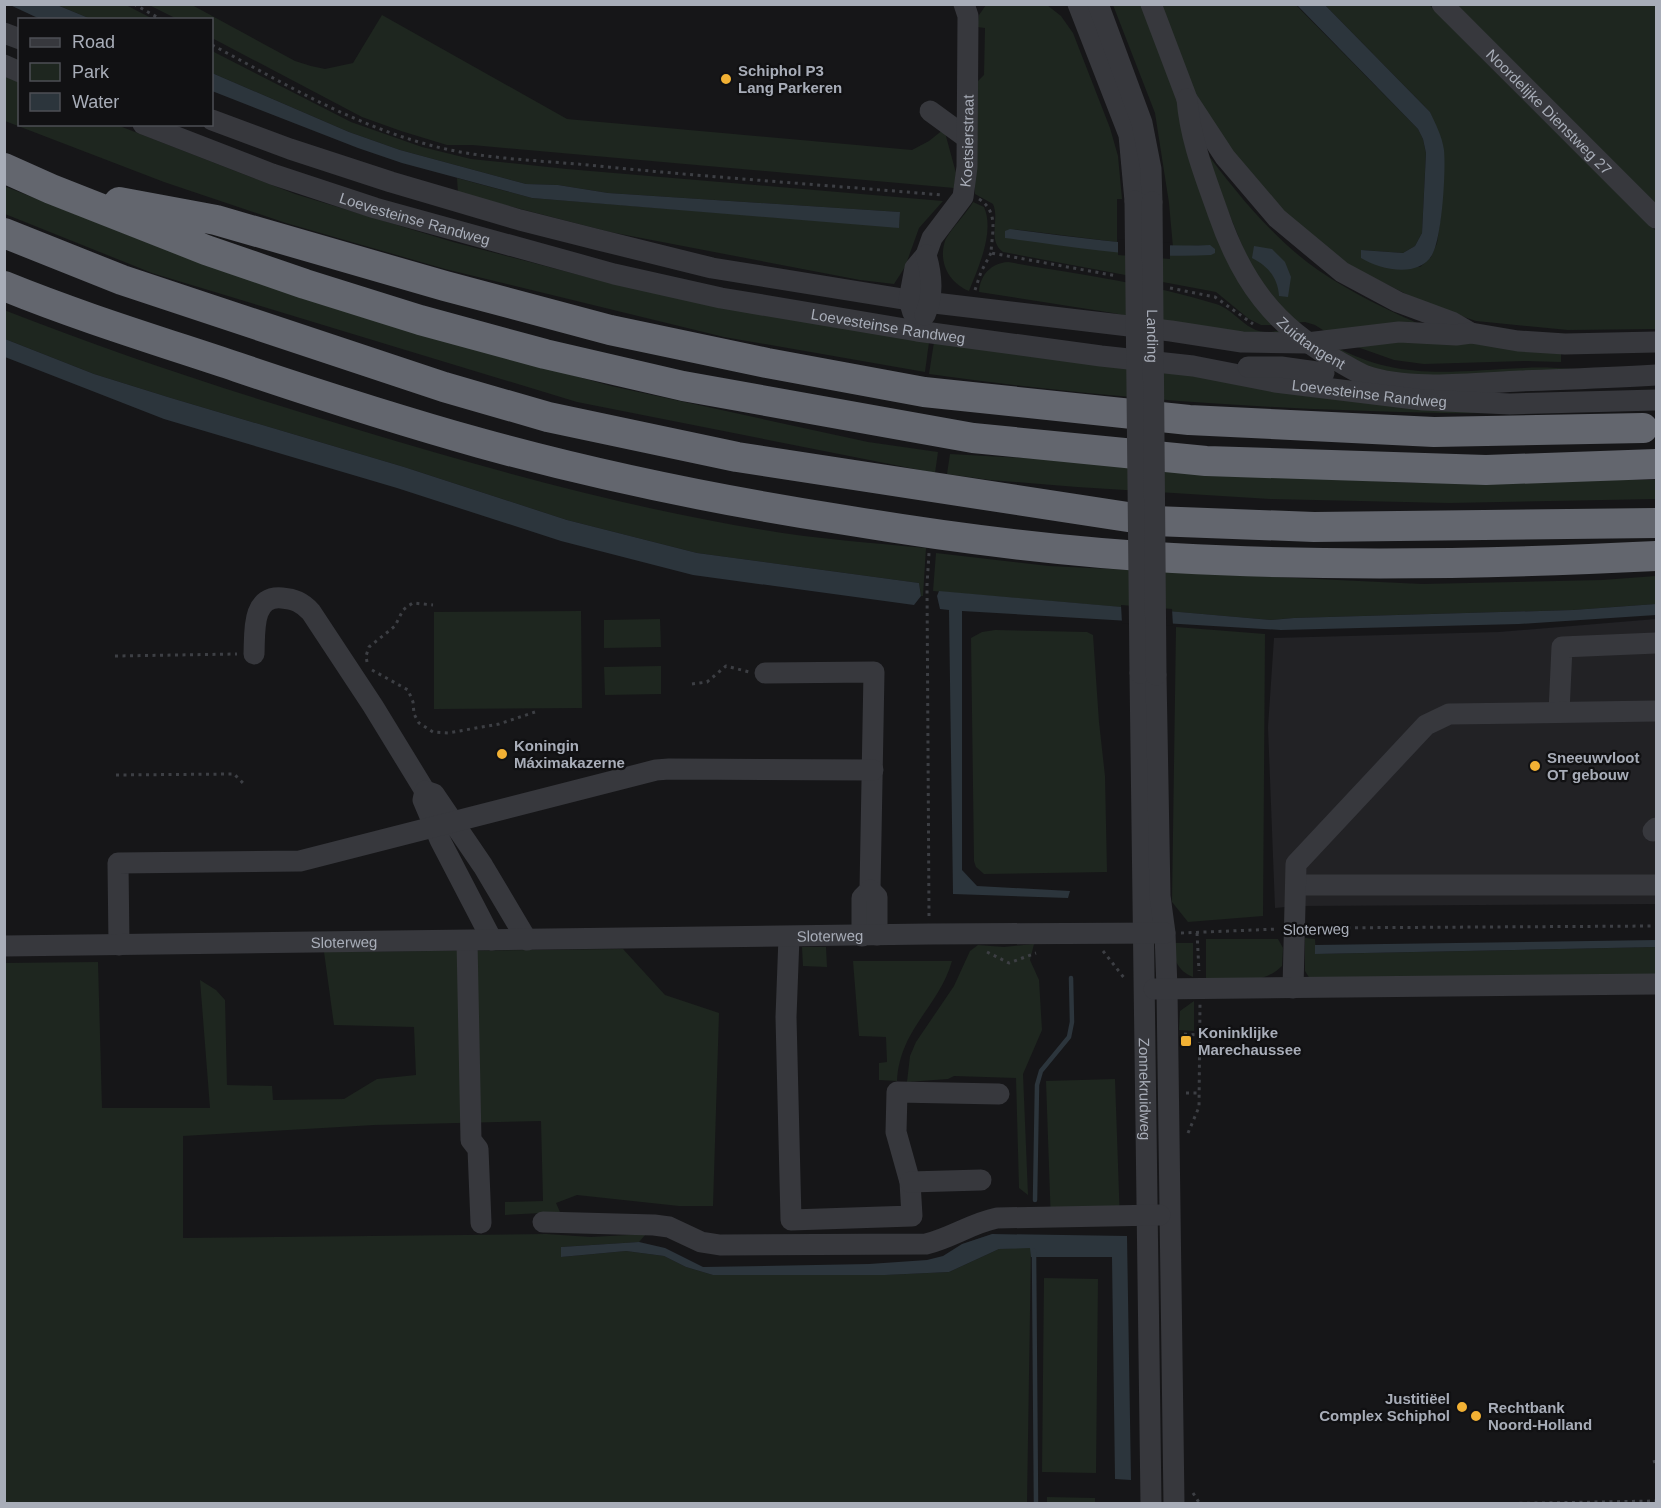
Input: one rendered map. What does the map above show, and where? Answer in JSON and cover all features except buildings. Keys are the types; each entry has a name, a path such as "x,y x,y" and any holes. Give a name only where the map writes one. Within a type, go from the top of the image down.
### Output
{"highway":[{"path":"4,168 206,250 420,320 522,348 683,386 973,438 1206,461 1486,470 1656,464"},
{"path":"51,189 216,220 444,286 610,330 767,363 924,392 1212,421 1434,432 1643,428"},
{"path":"4,233 122,280 444,387 548,417 737,458 1154,521 1314,526 1656,523"},
{"path":"4,286 50,304 313,393 481,443 621,478 757,506 1003,542 1163,557 1343,563 1572,560 1656,556"}],"street":[{"name":"Landing","path":"1078,4 1129,135 1144,201 1148,674"},
{"name":"Landing","path":"1098,4 1142,123 1151,169 1144,201"},
{"name":"Zuidtangent","path":"1151,4 1187,99 1225,157 1277,218 1342,272 1398,302 1452,322 1472,333"},
{"name":"Noordelijke Dienstweg 27","path":"1442,4 1656,218"},
{"name":"Koetsierstraat","path":"917,331 920,301 931,270 926,255 932,238 963,197 967,166 968,8"},
{"path":"4,65 18,71"},
{"name":"Zuidtangent","path":"1187,99 1189,125 1225,233 1238,263 1258,296 1269,309 1307,343 1366,376 1398,382 1440,385 1656,375"},
{"path":"930,111 967,138"},
{"name":"Loevesteinse Randweg","path":"213,120 290,149 391,182 588,237 712,268 920,301 1171,331 1242,342 1307,343 1399,332 1456,335 1472,333 1518,341 1566,344 1656,342"},
{"name":"Loevesteinse Randweg","path":"148,126 272,174 375,208 614,274 721,298 917,331 1193,366 1275,382 1423,400 1510,404 1656,400"},
{"path":"1205,337 1281,367"},
{"path":"1193,366 1281,367 1366,376"},
{"path":"254,654 256,617 262,604 276,597 294,599 304,604 373,706 425,792 434,794 456,871 492,940"},
{"path":"1559,712 1562,647 1656,643"},
{"path":"765,673 874,672 870,890 877,897 869,935"},
{"name":"Zonnekruidweg","path":"1148,674 1167,989 1174,1503"},
{"name":"Zonnekruidweg","path":"1148,674 1143,933 1151,1503"},
{"path":"1293,988 1296,864 1426,726 1449,714 1656,711"},
{"path":"119,945 118,862 300,861 656,770 873,770"},
{"path":"444,825 478,858 526,940"},
{"path":"456,871 478,858"},
{"path":"1297,885 1656,885"},
{"name":"Sloterweg","path":"4,946 1165,933"},
{"path":"789,937 786,1017 791,1220 912,1216 910,1182 896,1132 897,1092 999,1094"},
{"path":"467,941 471,1140 478,1149 481,1223"},
{"path":"1144,989 1656,984"},
{"path":"910,1182 981,1180"},
{"path":"543,1222 654,1225 669,1227 701,1242 720,1245 926,1244 943,1240 983,1221 998,1218 1170,1215"},
{"path":"1149,1388 1172,1389"}],"path":[{"path":"134,4 158,18"},
{"path":"975,290 991,253"},
{"path":"929,552 927,585 929,934"},
{"path":"433,605 413,603 408,606 403,610 395,626 369,647 366,656 373,672 408,690 412,695 414,714 419,723 426,729 441,734 499,724 535,712"},
{"path":"115,656 254,654"},
{"path":"692,684 707,682 726,666 744,672 765,673"},
{"path":"116,775 234,774 244,784"},
{"name":"Sloterweg","path":"1165,933 1295,928 1656,926"},
{"path":"1186,1137 1199,1107 1200,1093 1200,989 1197,933"},
{"path":"986,951 1009,963 1034,953 1046,953"},
{"path":"1103,951 1131,986 1144,989"},
{"path":"1182,1034 1200,1035"},
{"path":"1181,1093 1200,1093"},
{"path":"1191,1486 1193,1496 1200,1503"},
{"path":"1482,1503 1656,1501"}],"shaded area":[{"path":"1656,619 1656,904 1275,908 1268,727 1274,638 1499,632"}],"green space":[{"path":"57,5 126,5 151,18 89,18"},
{"path":"149,5 192,5 295,61 325,69 353,63 382,15 567,119 912,150 929,141 944,129 956,173 954,188 472,145 447,145 362,117 213,39 213,18 175,18"},
{"path":"986,5 1047,5 1061,16 1073,33 1110,128 1118,156 1122,199 1117,199 1117,242 1011,229 1108,251 1210,245 1173,247 1169,203 1155,113 1113,5 1141,5 1179,101 1211,205 1279,325 1261,325 1249,319 1216,292 1003,252 998,247 993,204 975,194 975,84 984,75 985,28 977,27 979,15"},
{"path":"1160,5 1296,5 1418,129 1423,139 1426,153 1422,233 1415,246 1403,253 1361,250 1420,267 1431,257 1437,243 1441,215 1444,152 1430,112 1325,5 1429,5 1656,231 1656,329 1568,330 1476,321 1428,305 1332,257 1248,179 1191,86"},
{"path":"1450,5 1656,5 1656,209"},
{"path":"213,52 351,122 422,147 471,159 943,201 919,228 905,267 894,284 860,280 610,232 458,193 457,178 532,198 899,227 900,212 608,193 558,185 526,184 400,150 349,132 213,73"},
{"path":"4,76 18,82 18,126 5,121"},
{"path":"18,126 120,126 295,194 453,242 587,277 730,308 929,342 925,372 724,337 445,269 286,223 164,182"},
{"path":"1202,147 1270,229 1301,257 1331,279 1386,309 1428,328 1334,337 1315,325 1305,322 1289,323 1261,292"},
{"path":"4,186 151,244 337,309 611,386 868,442 938,452 935,473 577,402 152,273 5,214"},
{"path":"973,202 984,207 988,227 984,250 969,291 956,283 947,271 943,249 947,237"},
{"path":"1008,262 1165,290 1222,306 1253,329 1268,332 1280,331 1293,336 1213,333 1113,313 979,292 987,271 996,265"},
{"path":"4,310 136,359 269,403 560,487 662,511 764,530 926,548 923,596 921,596 919,583 697,553 567,520 404,467 171,398 94,374 5,339"},
{"path":"1409,336 1561,354 1561,362 1424,364 1394,360 1346,343"},
{"path":"934,342 1570,411 1458,413 1313,409 1056,390 929,374"},
{"path":"1331,344 1356,356 1402,369 1449,372 1530,368 1574,369 1425,380 1368,369"},
{"path":"950,454 1079,461 1256,476 1415,483 1656,480 1656,499 1449,503 1270,499 1077,487 947,474"},
{"path":"936,553 1049,566 1422,584 1602,580 1656,576 1656,604 1573,610 1271,620 933,591"},
{"path":"581,611 582,708 434,709 434,612"},
{"path":"660,619 661,647 604,648 604,620"},
{"path":"1176,627 1265,634 1263,916 1188,922 1172,902"},
{"path":"995,630 1087,632 1093,635 1105,776 1107,872 984,874 976,867 974,861 971,638 982,632"},
{"path":"661,666 661,694 605,695 604,667"},
{"path":"1305,938 1315,939 1316,954 1656,947 1656,976 1310,979 1305,971"},
{"path":"1206,939 1278,939 1283,948 1282,966 1265,977 1247,981 1206,981"},
{"path":"1172,943 1193,943 1193,977 1177,964"},
{"path":"1034,944 1030,960 1039,980 1042,1030 1023,1074 1028,1195 1019,1188 1016,1078 954,1076 948,1079 907,1082 910,1056 916,1042 954,986 970,951 978,945 1004,947"},
{"path":"802,947 826,947 827,967 803,966"},
{"path":"623,949 665,995 719,1013 713,1206 679,1206 577,1195 556,1203 560,1212 505,1215 505,1202 543,1201 541,1121 374,1125 183,1136 183,1238 546,1234 591,1237 646,1234 639,1242 561,1247 561,1257 626,1251 664,1256 686,1267 713,1275 885,1275 949,1272 999,1249 1031,1247 1027,1503 5,1503 4,963 98,962 102,1108 210,1108 200,980 216,990 225,1000 227,1085 272,1086 273,1100 344,1099 377,1079 416,1075 414,1027 334,1025 324,952"},
{"path":"853,961 952,961 938,992 905,1046 897,1081 879,1080 879,1063 887,1062 886,1037 859,1036"},
{"path":"1194,1001 1194,1031 1179,1030 1180,1011"},
{"path":"1115,1079 1120,1222 1051,1224 1046,1081"},
{"path":"1044,1278 1098,1279 1096,1473 1042,1472"},
{"path":"1047,1497 1095,1498 1095,1503 1047,1503"}],"water":[{"path":"10,5 57,5 89,18 38,18"},
{"path":"1297,5 1325,5 1430,112 1444,150 1442,204 1438,234 1432,255 1418,267 1399,270 1378,266 1361,258 1361,250 1403,253 1415,246 1422,233 1426,153 1423,139 1418,129"},
{"path":"213,73 349,132 400,150 526,184 558,185 608,193 900,212 899,228 532,198 402,163 213,91"},
{"path":"1010,229 1160,245 1210,245 1215,249 1215,253 1185,256 1134,254 1082,248 1005,238 1005,231"},
{"path":"1254,246 1272,249 1285,262 1291,277 1288,297 1279,296 1277,284 1271,273 1252,258"},
{"path":"5,339 94,374 404,467 567,520 697,553 919,583 921,596 914,605 693,575 561,541 397,488 164,419 5,357"},
{"path":"939,591 1271,620 1573,610 1656,604 1656,615 1519,624 1281,630 962,611 962,870 977,886 1070,891 1068,898 953,894 949,610 940,609 937,596"},
{"path":"1656,940 1656,947 1315,954 1315,945"},
{"path":"992,1234 1127,1236 1131,1480 1115,1479 1112,1257 1031,1257 1030,1248 999,1249 949,1272 885,1275 713,1275 686,1267 664,1256 626,1251 561,1257 561,1247 639,1242 665,1248 703,1267 869,1264 927,1260 943,1256 962,1244"}],"pier":[{"path":"1118,239 1170,243 1170,259 1118,255"},
{"path":"1121,605 1172,609 1173,626 1122,623"}],"waterway":[{"path":"1035,1200 1037,1085 1041,1071 1069,1037 1072,1022 1071,978"},
{"path":"1034,1251 1036,1504"}],"place":[{"name":"Schiphol P3 Lang Parkeren","path":"726,79"},
{"name":"Koningin Máximakazerne","path":"502,754"},
{"name":"Sneeuwvloot OT gebouw","path":"1535,766"},
{"name":"Koninklijke Marechaussee","path":"1186,1041"},
{"name":"Justitiëel Complex Schiphol","path":"1462,1407"},
{"name":"Rechtbank Noord-Holland","path":"1476,1416"}]}
